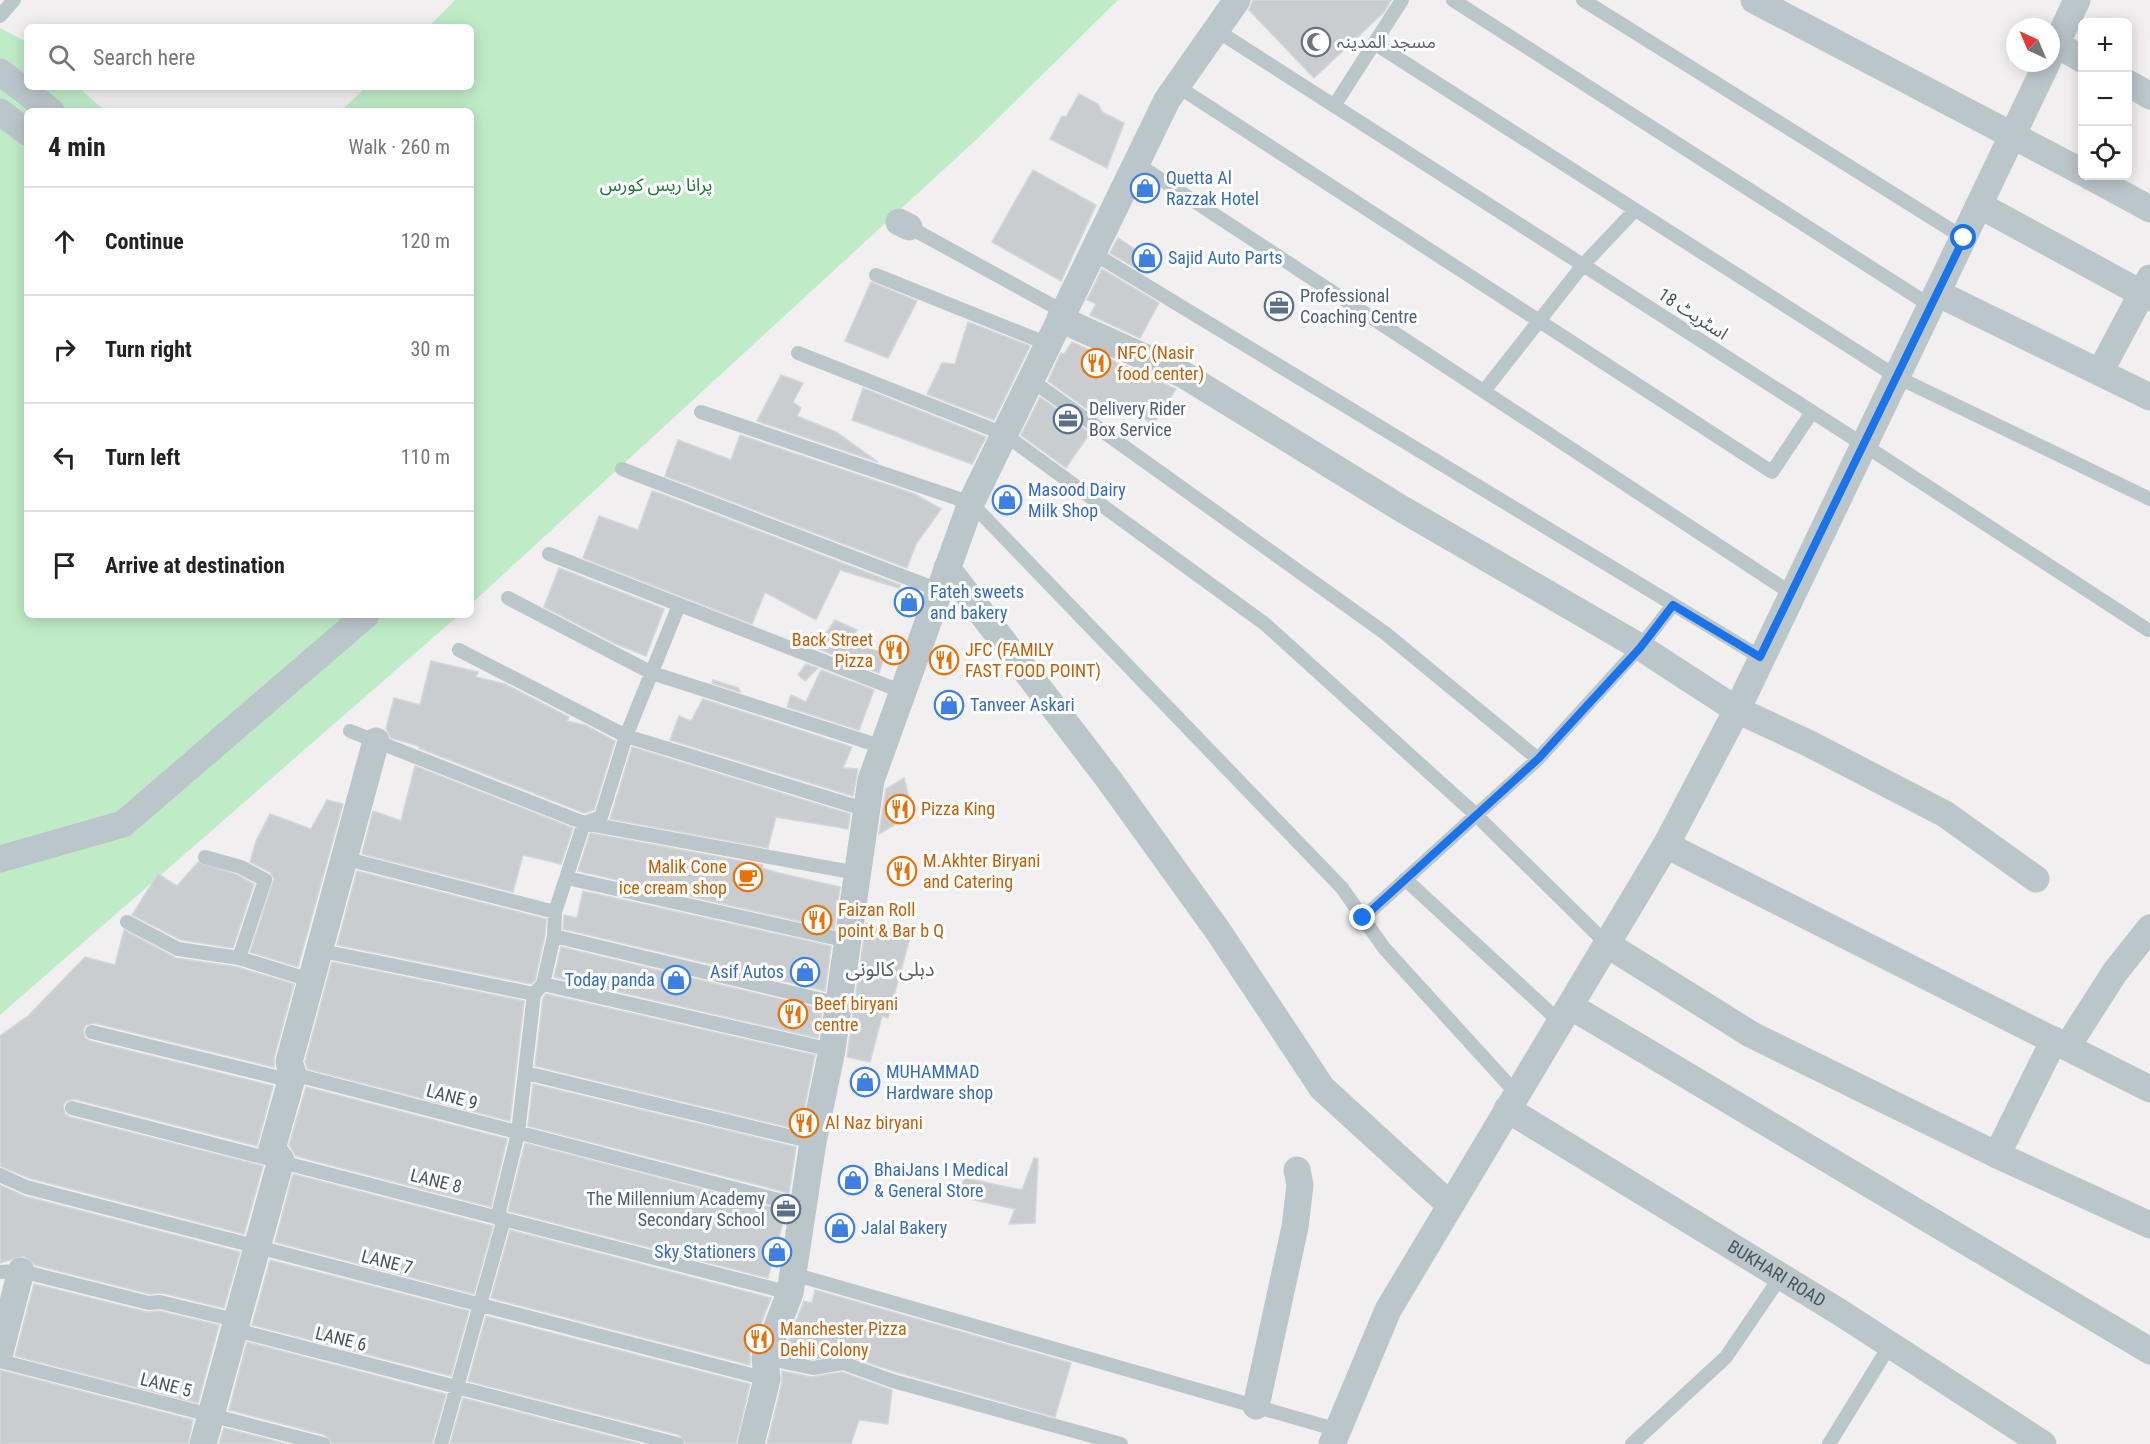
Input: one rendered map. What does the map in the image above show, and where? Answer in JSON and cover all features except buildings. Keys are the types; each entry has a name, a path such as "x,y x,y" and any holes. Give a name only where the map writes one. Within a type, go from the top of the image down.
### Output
{"street":[{"path":"751,1444 766,1369 791,1283 813,1142 832,1050 871,780 971,503 1167,100 1237,0"},
{"path":"1754,0 2014,134 2078,170"},
{"path":"2060,35 2077,0"},
{"path":"2060,55 2078,58"},
{"path":"0,72 47,108"},
{"path":"1335,1437 1388,1310 1608,945 1666,845 1737,710 1760,657 2043,72"},
{"path":"2132,86 2150,96"},
{"path":"0,112 24,130"},
{"path":"2096,180 2150,209"},
{"path":"1979,205 2147,290 2100,372"},
{"path":"1934,299 2100,372 2150,397"},
{"path":"1062,316 1184,375 1402,509 1640,648 1737,710 1808,743 1945,814 2036,879"},
{"path":"943,579 1110,781 1218,931 1322,1088 1450,1205"},
{"path":"0,859 123,824 363,618"},
{"path":"203,1444 259,1247 281,1160 272,1149 292,1074 289,1062 317,950 376,741"},
{"path":"1666,845 2150,1089"},
{"path":"1996,1155 2060,1043 2150,928"},
{"path":"1608,945 1752,1035 1996,1155 2150,1225"},
{"path":"1565,1014 2150,1351"},
{"name":"BUKHARI ROAD","path":"1512,1102 1890,1345 2028,1440"},
{"path":"1256,1406 1295,1227 1300,1185 1296,1170"},
{"path":"0,1352 11,1272"}],"lane":[{"path":"0,16 14,0"},
{"path":"1334,106 1402,0"},
{"path":"1453,0 1934,299"},
{"path":"1583,0 1964,238"},
{"name":"اسٹریٹ 18","path":"1216,30 1864,445 2148,630"},
{"path":"1374,44 1897,377 2150,499"},
{"path":"1177,86 1772,472 1812,412"},
{"path":"1136,163 1791,593"},
{"path":"1484,391 1583,265 1635,210"},
{"path":"904,225 1062,316"},
{"path":"1093,253 1760,657"},
{"path":"876,275 1048,344"},
{"path":"798,352 1004,434 1265,624 1475,814 1608,945"},
{"path":"1031,380 1385,633 1538,759"},
{"path":"701,412 971,503 1342,888 1384,948 1512,1102"},
{"path":"622,469 943,579"},
{"path":"549,554 903,692"},
{"path":"508,598 652,673 883,747"},
{"path":"584,823 601,817 626,736 679,605"},
{"path":"1363,918 1538,759 1640,648 1673,605"},
{"path":"459,650 626,736 867,810"},
{"path":"350,731 584,823 857,873"},
{"path":"441,1444 502,1226 499,1211 518,1133 538,989 554,936 555,912 584,823"},
{"path":"205,857 241,867 265,880 239,958"},
{"path":"343,858 555,912"},
{"path":"567,878 848,941"},
{"path":"1405,879 1565,1014"},
{"path":"127,922 178,949 239,958 310,980"},
{"path":"554,936 839,1004"},
{"path":"317,950 538,989 832,1050"},
{"name":"LANE 9","path":"92,1032 280,1078 292,1074 802,1206"},
{"path":"526,1073 813,1142"},
{"name":"LANE 8","path":"72,1108 490,1214 501,1219 791,1283 1256,1406 1335,1437"},
{"name":"LANE 7","path":"0,1175 26,1187 481,1305 766,1369 813,1368 843,1363 893,1381 1121,1444"},
{"name":"LANE 6","path":"11,1272 149,1303 170,1304 231,1319 247,1333 677,1444"},
{"path":"1632,1444 1726,1357 1781,1276"},
{"path":"1829,1444 1890,1345"},
{"name":"LANE 5","path":"0,1361 323,1444"}],"green space":[{"name":"پرانا ریس کورس","path":"455,0 1118,0 978,138 474,601 474,108 344,108 363,90 474,90 474,24 431,24"},
{"path":"0,28 24,40 24,90 81,90 102,108 24,108 24,618 456,618 0,1015"}],"place":[{"name":"مسجد المدینہ","path":"1316,42"},
{"name":"Quetta Al Razzak Hotel","path":"1145,188"},
{"name":"Sajid Auto Parts","path":"1147,258"},
{"name":"Professional Coaching Centre","path":"1279,306"},
{"name":"NFC (Nasir food center)","path":"1096,363"},
{"name":"Delivery Rider Box Service","path":"1068,419"},
{"name":"Masood Dairy Milk Shop","path":"1007,500"},
{"name":"Fateh sweets and bakery","path":"909,602"},
{"name":"Back Street Pizza","path":"894,650"},
{"name":"JFC (FAMILY FAST FOOD POINT)","path":"944,660"},
{"name":"Tanveer Askari","path":"949,705"},
{"name":"Pizza King","path":"900,809"},
{"name":"M.Akhter Biryani and Catering","path":"902,871"},
{"name":"Malik Cone ice cream shop","path":"748,877"},
{"name":"Faizan Roll point & Bar b Q","path":"817,920"},
{"name":"Asif Autos","path":"805,972"},
{"name":"Today panda","path":"676,980"},
{"name":"Beef biryani centre","path":"793,1014"},
{"name":"MUHAMMAD Hardware shop","path":"865,1082"},
{"name":"Al Naz biryani","path":"804,1123"},
{"name":"BhaiJans I Medical & General Store","path":"853,1180"},
{"name":"The Millennium Academy Secondary School","path":"786,1209"},
{"name":"Jalal Bakery","path":"840,1228"},
{"name":"Sky Stationers","path":"777,1252"},
{"name":"Manchester Pizza Dehli Colony","path":"759,1339"}],"district":[{"name":"دہلی کالونی","path":"890,969"}],"route":[{"path":"1363,918 1538,759 1640,648 1673,605 1760,657 1964,238"}]}
